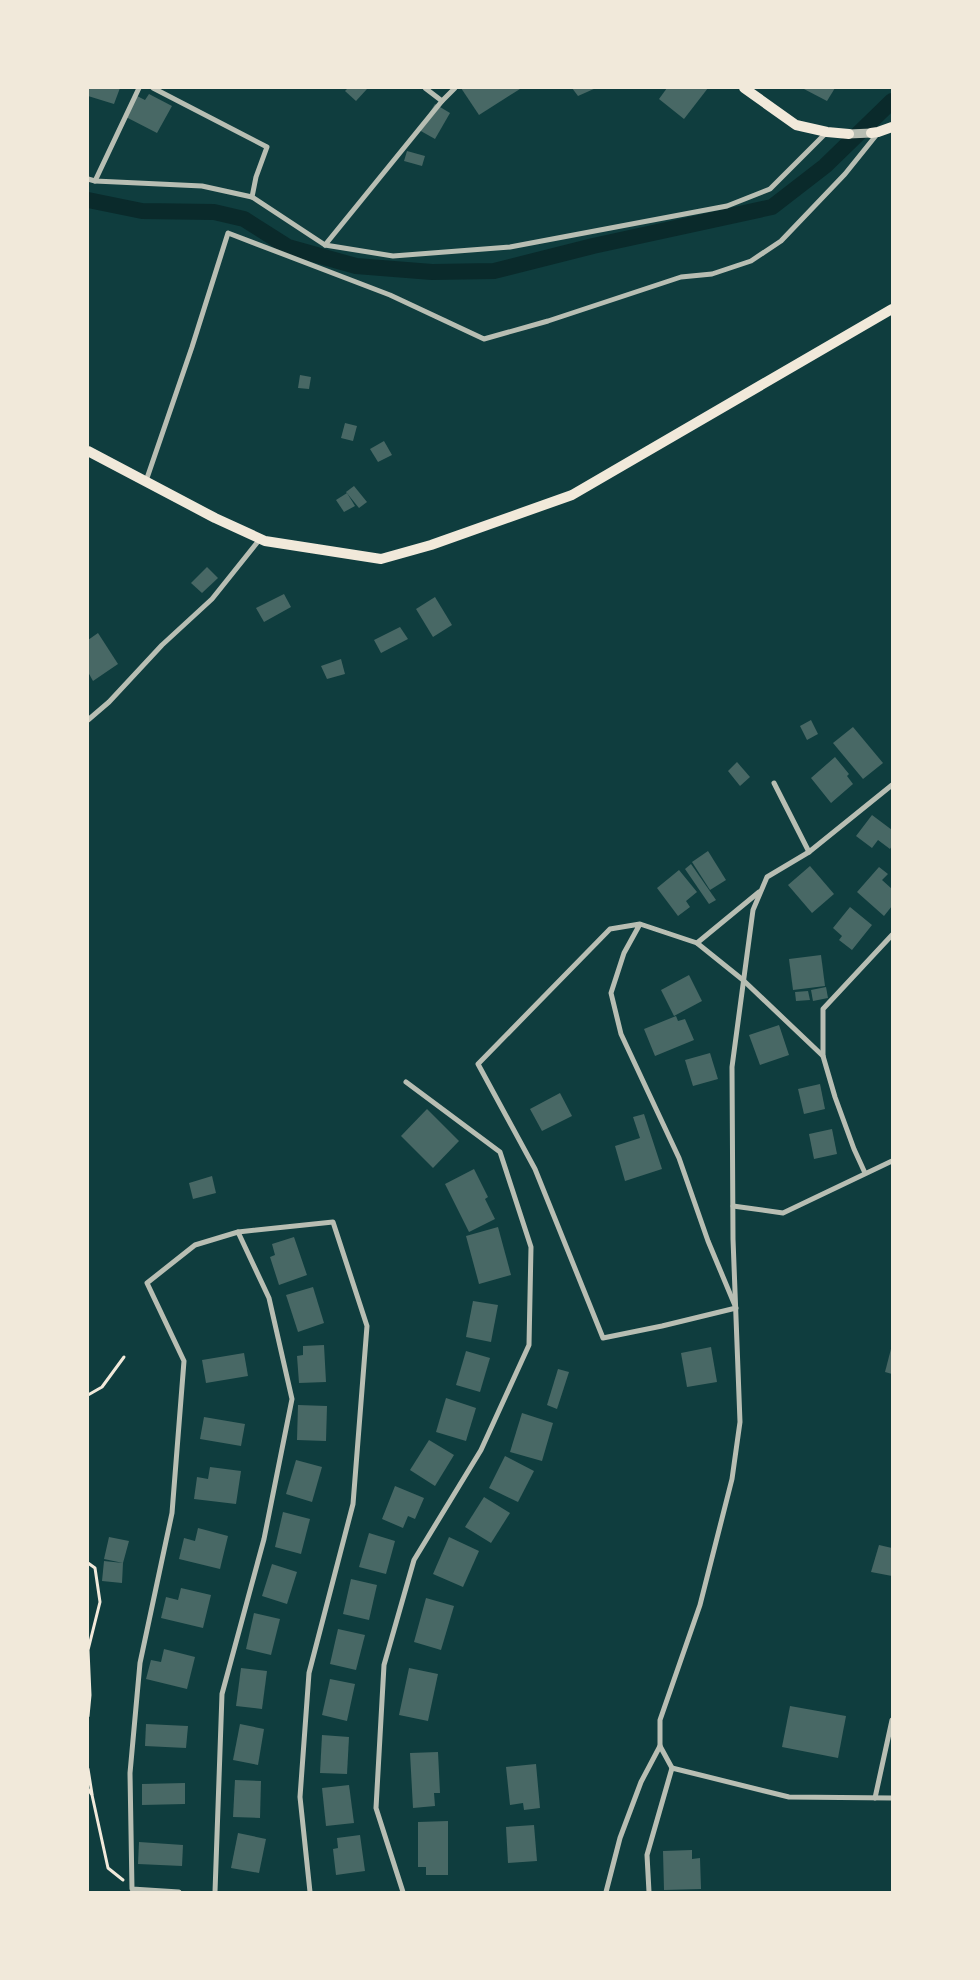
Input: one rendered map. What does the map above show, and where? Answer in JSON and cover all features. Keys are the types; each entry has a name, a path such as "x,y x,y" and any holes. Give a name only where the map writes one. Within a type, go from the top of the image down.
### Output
{"main road":[{"path":"744,88 796,124 827,132 850,134"},
{"path":"874,133 892,127"},
{"path":"88,451 260,539 312,550 381,559 498,523 572,495 892,309"}],"street":[{"path":"94,181 139,88"},
{"path":"152,88 267,147 256,177 252,198"},
{"path":"425,88 442,101"},
{"path":"325,245 442,101 455,88"},
{"path":"88,179 94,181 202,186 252,198 325,245 393,256 510,247 727,206 770,189 827,132"},
{"path":"850,134 874,133"},
{"path":"146,482 228,233 390,295 484,339 548,321 681,277 712,274 751,261 781,241 845,174 874,133"},
{"path":"88,720 109,702 162,644 212,598 260,539"},
{"path":"774,783 810,852"},
{"path":"606,1892 620,1838 637,1792 660,1746 660,1720 700,1605 732,1479 740,1422 733,1206 732,1067 753,910 767,877 810,852 892,785"},
{"path":"697,943 761,890"},
{"path":"640,924 624,954 611,993 621,1034 679,1158 708,1241 736,1308"},
{"path":"736,1308 603,1338 535,1169 478,1064 610,930 640,924 697,943 744,980 822,1056"},
{"path":"865,1173 844,1123 822,1056 823,1009 892,938"},
{"path":"404,1892 376,1808 384,1665 414,1560 481,1450 529,1345 531,1247 500,1152 406,1082"},
{"path":"733,1206 783,1213 892,1161"},
{"path":"179,1892 132,1889 130,1773 140,1663 172,1513 184,1361 147,1283 195,1245 238,1232 333,1222 367,1326 352,1504 309,1673 300,1797 310,1892"},
{"path":"215,1892 222,1694 264,1539 292,1399 269,1298 238,1232"},
{"path":"875,1798 892,1720"},
{"path":"649,1892 648,1855 672,1768 660,1746"},
{"path":"672,1768 789,1796 892,1798"}],"path":[{"path":"88,1395 102,1387 124,1357"},
{"path":"88,1563 95,1568 100,1602 88,1650 90,1695 88,1716"},
{"path":"88,1769 108,1868 132,1889"},
{"path":"88,1789 92,1795"}],"building":[{"path":"88,88 120,88 114,104 88,96"},
{"path":"348,88 367,89 356,101 345,91"},
{"path":"461,88 519,88 520,89 479,115"},
{"path":"572,88 596,88 578,96"},
{"path":"667,88 708,88 684,119 659,99"},
{"path":"802,88 835,88 827,101"},
{"path":"149,94 172,106 157,133 124,116 135,95 145,100"},
{"path":"435,104 450,113 435,139 419,130"},
{"path":"407,151 425,156 422,166 404,161"},
{"path":"300,375 311,377 309,389 298,388"},
{"path":"345,423 357,426 353,441 341,438"},
{"path":"384,441 392,455 378,462 370,449"},
{"path":"354,486 367,502 359,508 346,492"},
{"path":"347,493 355,506 344,512 336,500"},
{"path":"207,567 218,578 202,593 191,583"},
{"path":"284,594 291,607 264,622 256,608"},
{"path":"435,597 452,625 433,637 416,609"},
{"path":"400,627 408,639 381,653 374,640"},
{"path":"98,633 118,664 93,681 88,672 88,640"},
{"path":"341,659 345,674 327,679 321,666"},
{"path":"811,720 818,734 807,740 800,726"},
{"path":"853,727 883,763 863,779 833,743"},
{"path":"835,757 849,774 847,776 853,784 831,803 811,778"},
{"path":"737,762 750,777 740,786 728,771"},
{"path":"872,815 892,830 892,846 890,849 878,840 872,848 856,836"},
{"path":"708,851 726,880 710,890 692,862"},
{"path":"691,864 716,900 709,904 685,869"},
{"path":"810,866 834,894 812,913 788,885"},
{"path":"879,867 888,874 882,880 892,889 892,906 884,916 857,892"},
{"path":"679,870 697,892 686,901 690,907 678,916 657,888"},
{"path":"850,907 872,925 852,950 839,940 842,936 833,928"},
{"path":"821,955 825,986 793,990 789,959"},
{"path":"689,975 702,1001 674,1016 661,990"},
{"path":"826,987 828,998 813,1001 811,990"},
{"path":"808,991 810,1000 796,1001 795,992"},
{"path":"676,1016 678,1021 685,1019 694,1040 655,1056 644,1029"},
{"path":"779,1025 789,1055 760,1065 749,1035"},
{"path":"710,1053 718,1079 693,1086 685,1060"},
{"path":"820,1084 825,1109 804,1114 798,1089"},
{"path":"560,1093 572,1116 542,1131 530,1109"},
{"path":"427,1109 459,1141 433,1168 401,1136"},
{"path":"644,1114 662,1169 625,1181 615,1146 640,1138 633,1117"},
{"path":"832,1129 837,1154 814,1159 809,1134"},
{"path":"474,1169 488,1197 485,1199 495,1219 469,1232 445,1184"},
{"path":"212,1176 216,1193 193,1199 189,1183"},
{"path":"498,1227 511,1275 479,1284 466,1236"},
{"path":"294,1237 307,1275 279,1285 270,1257 275,1255 272,1244"},
{"path":"313,1287 324,1323 298,1332 286,1295"},
{"path":"473,1301 498,1305 491,1342 466,1337"},
{"path":"324,1345 326,1382 299,1383 297,1356 303,1355 303,1346"},
{"path":"892,1345 892,1374 885,1372"},
{"path":"711,1347 717,1382 687,1387 681,1353"},
{"path":"466,1351 490,1358 480,1392 456,1385"},
{"path":"244,1353 248,1376 206,1383 202,1360"},
{"path":"558,1369 569,1372 557,1409 547,1405"},
{"path":"446,1398 476,1408 466,1441 436,1432"},
{"path":"298,1405 327,1406 326,1441 297,1440"},
{"path":"522,1413 553,1423 542,1461 510,1452"},
{"path":"204,1417 245,1424 241,1446 200,1439"},
{"path":"429,1440 454,1455 435,1486 410,1470"},
{"path":"505,1456 534,1471 518,1502 489,1488"},
{"path":"296,1460 322,1467 312,1502 286,1494"},
{"path":"210,1467 241,1471 236,1504 194,1499 197,1477 208,1479"},
{"path":"395,1486 424,1498 415,1519 408,1516 403,1528 382,1519"},
{"path":"484,1497 510,1513 491,1543 465,1527"},
{"path":"283,1512 310,1519 301,1554 275,1547"},
{"path":"198,1528 228,1536 220,1569 179,1559 184,1538 195,1541"},
{"path":"369,1533 395,1541 386,1574 359,1567"},
{"path":"109,1537 129,1541 123,1563 104,1559"},
{"path":"449,1537 479,1551 463,1587 433,1574"},
{"path":"879,1545 892,1548 892,1576 871,1572"},
{"path":"104,1561 123,1563 122,1583 102,1581"},
{"path":"272,1564 297,1572 287,1604 262,1596"},
{"path":"351,1579 377,1585 369,1620 343,1614"},
{"path":"181,1588 211,1595 203,1628 161,1618 166,1597 178,1600"},
{"path":"426,1598 454,1606 441,1650 414,1642"},
{"path":"254,1613 280,1619 271,1655 246,1649"},
{"path":"338,1629 365,1635 356,1670 330,1664"},
{"path":"164,1649 195,1657 187,1689 146,1679 151,1660 161,1662"},
{"path":"241,1668 267,1671 262,1709 236,1706"},
{"path":"409,1668 438,1674 428,1721 399,1715"},
{"path":"330,1679 355,1684 347,1721 322,1715"},
{"path":"790,1706 846,1716 838,1758 782,1747"},
{"path":"146,1724 188,1726 186,1748 145,1746"},
{"path":"240,1724 264,1729 258,1765 233,1760"},
{"path":"322,1735 349,1737 347,1774 320,1773"},
{"path":"438,1752 440,1793 434,1793 435,1806 413,1808 410,1753"},
{"path":"536,1764 540,1808 524,1810 523,1803 510,1805 506,1767"},
{"path":"235,1780 261,1781 260,1818 233,1817"},
{"path":"185,1783 185,1804 142,1805 142,1784"},
{"path":"349,1785 354,1823 326,1826 322,1788"},
{"path":"448,1821 448,1875 426,1875 426,1867 418,1867 418,1822"},
{"path":"534,1825 537,1861 508,1863 506,1827"},
{"path":"238,1833 266,1839 259,1873 231,1868"},
{"path":"360,1835 365,1871 336,1875 333,1849 338,1848 337,1838"},
{"path":"139,1842 183,1845 182,1866 138,1864"},
{"path":"692,1850 692,1859 700,1858 701,1889 664,1890 663,1851"}],"waterway":[{"path":"88,200 142,211 214,212 244,219 288,247 356,266 432,272 494,271 593,246 772,207 825,166 892,101"}]}
